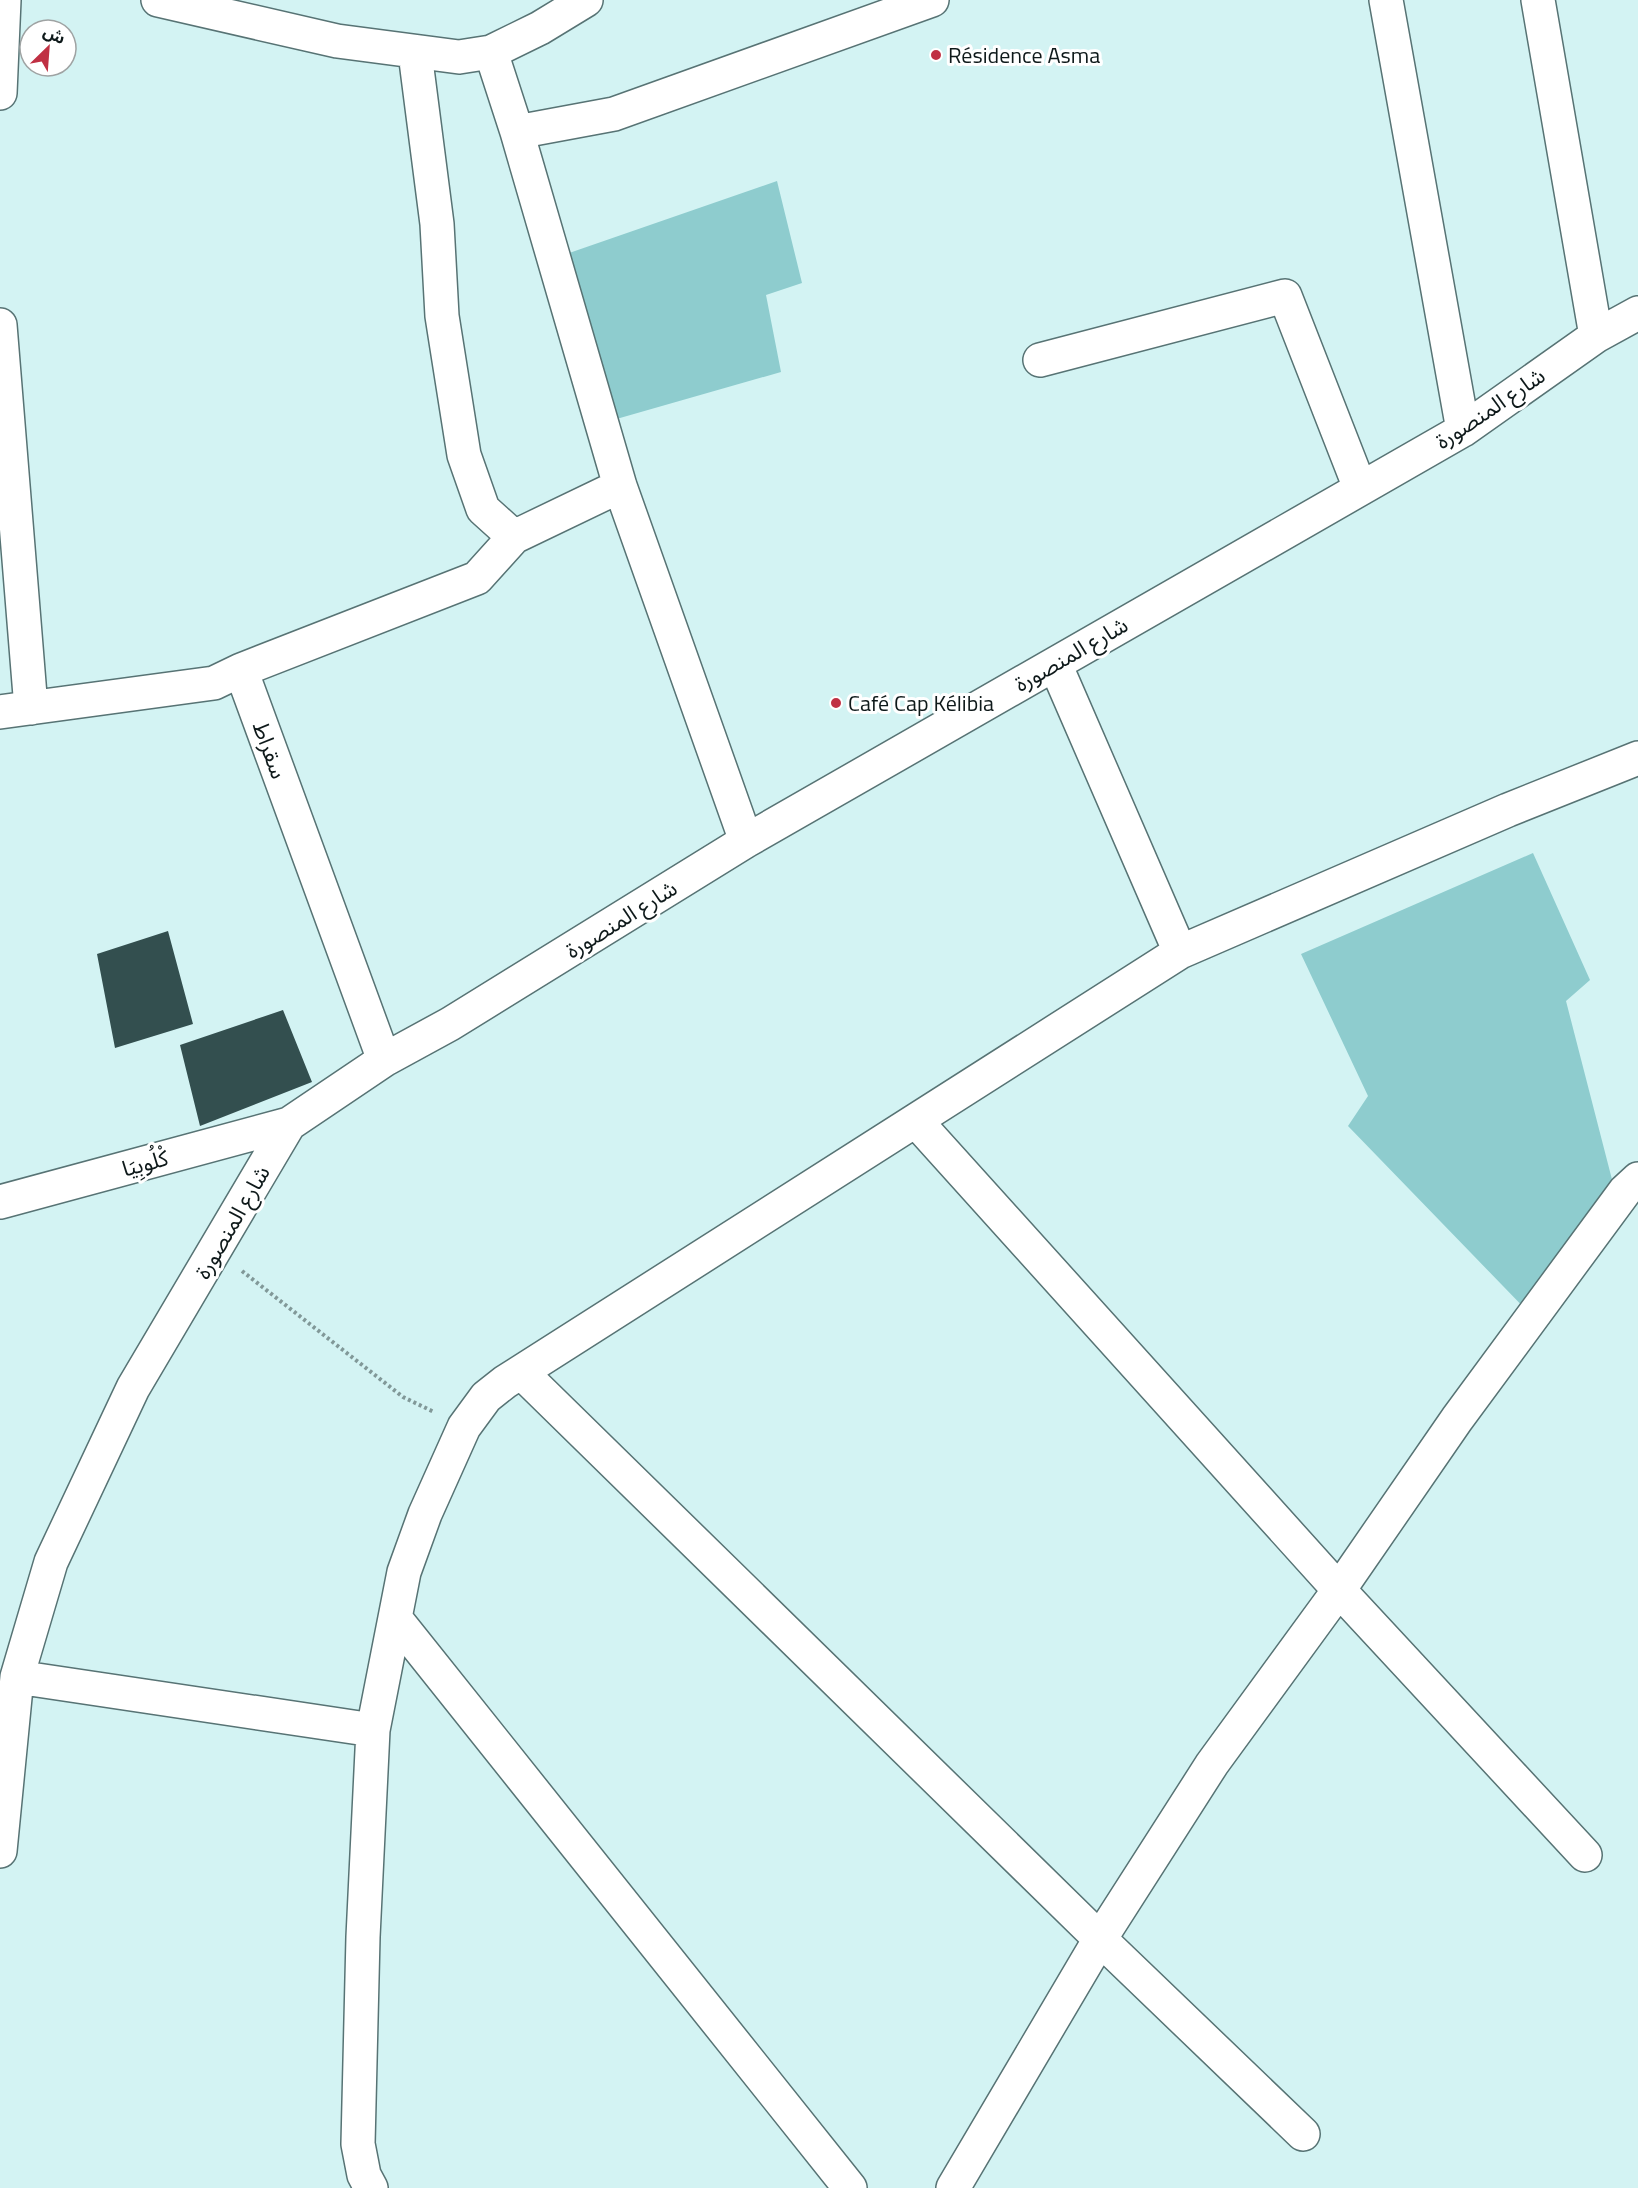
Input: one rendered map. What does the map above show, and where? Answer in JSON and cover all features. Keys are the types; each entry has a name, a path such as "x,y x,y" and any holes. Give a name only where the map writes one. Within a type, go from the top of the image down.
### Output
{"street":[{"path":"0,93 4,0"},
{"path":"158,0 337,41 459,57 491,52 537,14 586,0"},
{"path":"517,132 614,114 932,0"},
{"path":"1386,0 1463,430"},
{"path":"1538,0 1596,336"},
{"path":"491,52 517,132 621,486 746,842"},
{"path":"415,53 437,224 442,316 464,455 483,509 514,537"},
{"path":"1040,360 1285,296 1360,488"},
{"name":"شارع المنصورة","path":"0,1851 18,1677 51,1562 133,1388 289,1124 384,1060 450,1024 746,842 1463,430 1596,336 1638,313"},
{"path":"0,325 15,710 214,683 241,670 477,578 514,537 621,486"},
{"path":"1055,664 1180,952"},
{"name":"سقراط","path":"241,670 384,1060"},
{"path":"371,2188 364,2175 358,2145 363,1937 373,1730 404,1572 425,1514 464,1427 486,1397 521,1372 1180,952 1508,810 1638,758"},
{"path":"916,1121 1339,1590 1585,1856"},
{"name":"كْلُوبِيَا","path":"0,1203 289,1124"},
{"path":"953,2188 1100,1940 1212,1764 1339,1590 1457,1419 1625,1191 1638,1179"},
{"path":"521,1372 1100,1940 1303,2134"},
{"path":"395,1618 850,2188"},
{"path":"18,1677 373,1730"}],"path":[{"path":"216,1251 403,1397 464,1427"}],"shaded area":[{"path":"777,181 802,283 766,295 781,372 606,422 549,260"},
{"path":"1533,853 1590,980 1566,1001 1616,1195 1533,1317 1348,1126 1368,1096 1301,954"}],"building":[{"path":"168,931 193,1024 115,1048 97,954"},
{"path":"283,1010 312,1082 200,1126 180,1045"}],"place":[{"name":"Résidence Asma","path":"936,55"},
{"name":"Café Cap Kélibia","path":"836,703"}]}
